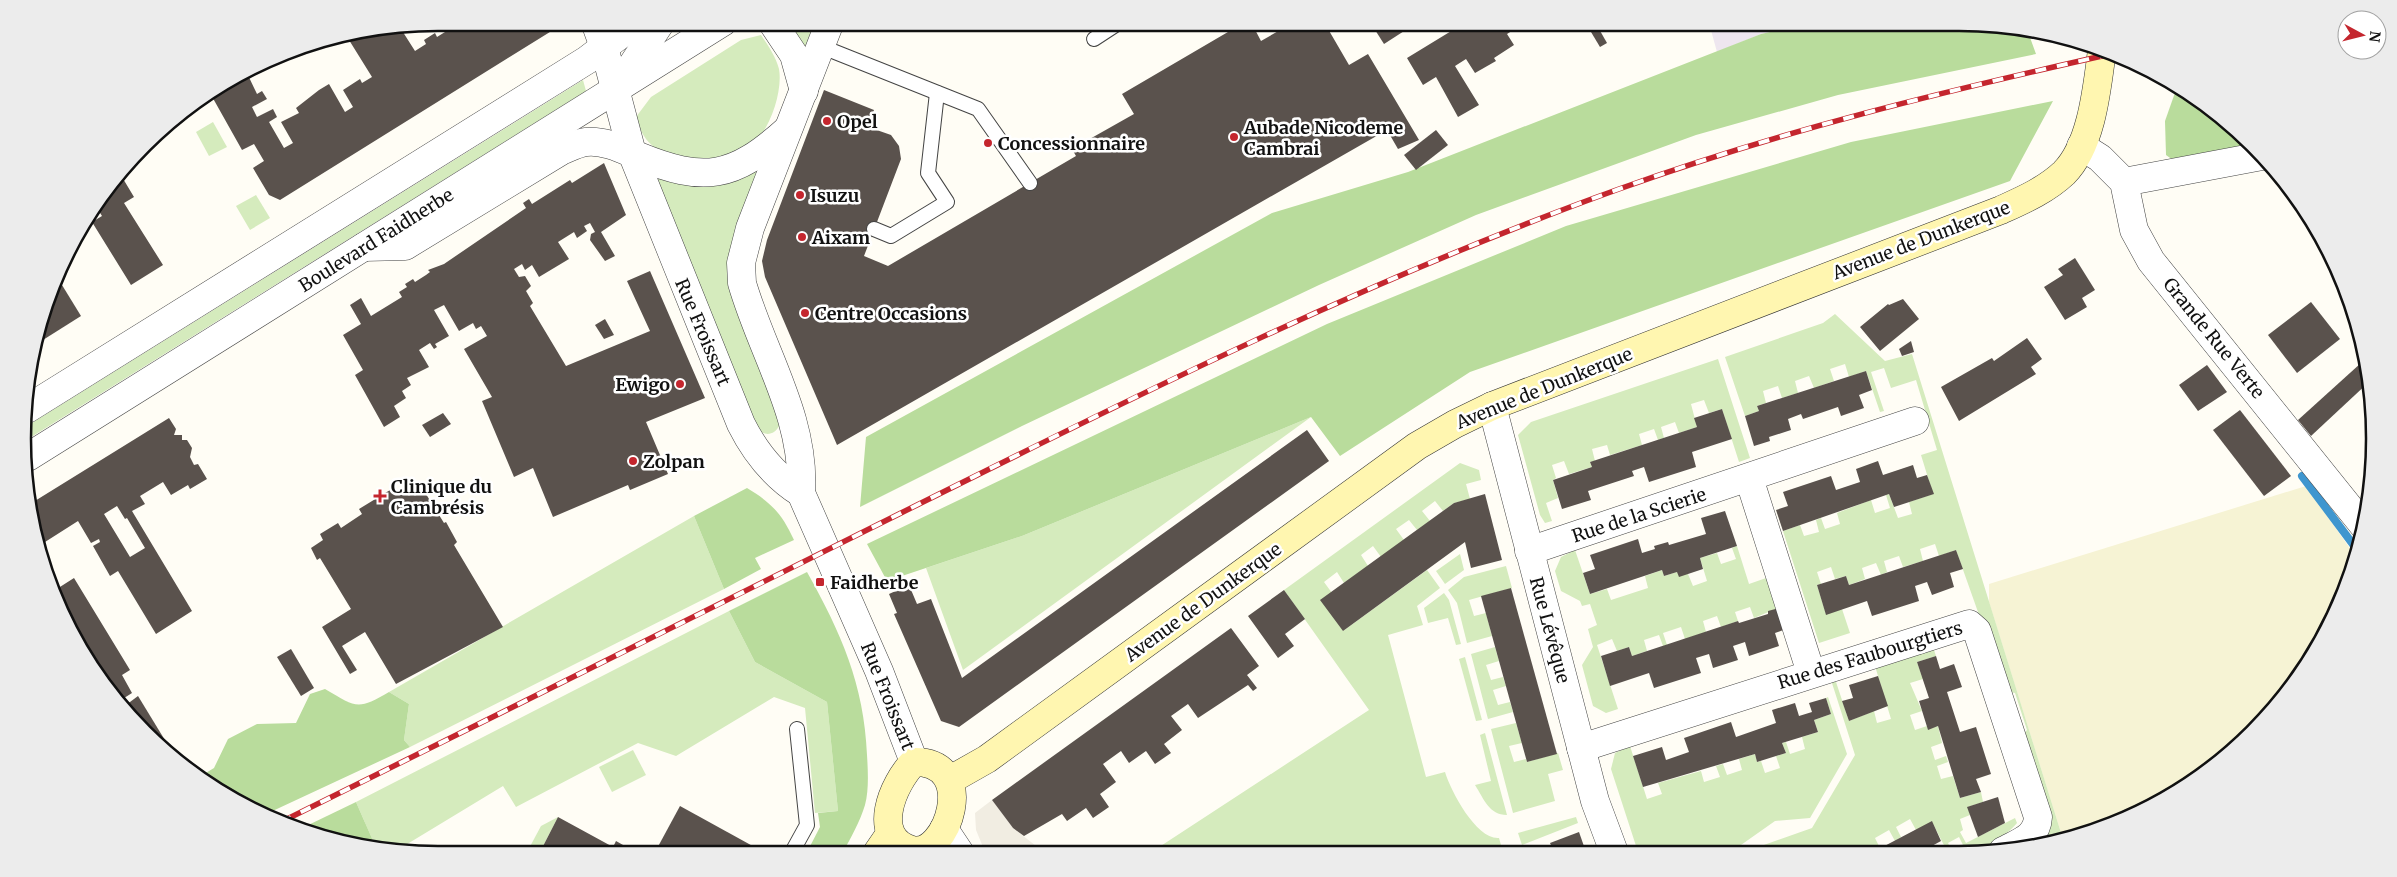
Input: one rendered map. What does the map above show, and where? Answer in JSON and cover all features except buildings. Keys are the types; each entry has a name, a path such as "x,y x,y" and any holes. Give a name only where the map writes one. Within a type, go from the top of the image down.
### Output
{"main road":[{"name":"Avenue de Dunkerque","path":"950,780 988,759 1417,446 1455,424 1492,406 2001,210 2034,195 2063,173 2074,160 2081,146 2089,126 2098,86 2101,57"},
{"path":"905,846 884,844 892,798 898,781 914,762 926,762 935,765 950,780 953,794 951,809 944,829 930,846"}],"street":[{"path":"615,91 655,31"},
{"name":"Boulevard Faidherbe","path":"32,455 710,31"},
{"path":"778,31 794,55 804,91"},
{"name":"Rue Froissart","path":"825,34 750,228 743,249 741,273 745,293 793,420 801,465 801,493 879,671 914,762"},
{"name":"Rue Froissart","path":"600,35 632,153 740,424 752,446 783,480 801,493"},
{"path":"33,405 600,35"},
{"name":"Rue Froissart","path":"632,153 685,172 718,172 730,169 749,160 788,129"},
{"path":"364,247 405,246 561,151 585,142 602,143 632,153"},
{"path":"2081,146 2100,158 2124,182 2253,158"},
{"name":"Grande Rue Verte","path":"2124,182 2134,230 2151,261 2358,518"},
{"name":"Rue Lévêque","path":"1492,406 1595,801 1612,846"},
{"name":"Rue de la Scierie","path":"1529,551 1915,421"},
{"path":"1749,478 1812,673"},
{"name":"Rue des Faubourgtiers","path":"1581,748 1964,624 1969,624 1975,628 2038,817 2037,828 2032,835 2022,840"},
{"path":"944,829 955,846"}],"lane":[{"path":"1094,39 1106,31"},
{"path":"825,34 937,92 978,109 1030,183"},
{"path":"874,229 891,236 946,202 928,173 937,92"},
{"path":"795,846 806,825 796,729"}],"shaded area":[{"path":"1711,31 1776,31 1761,34 1717,52"},
{"path":"2306,486 2350,549 2324,619 2297,665 2265,707 2227,745 2185,777 2139,804 2114,815 2061,833 1989,602 1989,584"},
{"path":"992,800 1013,828 1036,846 983,846 976,830 975,813"}],"green space":[{"path":"793,31 818,31 809,55"},
{"path":"1774,31 1985,32 2030,38 2036,54 1838,95 1696,135 1476,215 1319,285 1022,426 860,507 866,437 1272,213 1408,172 1761,34"},
{"path":"761,35 778,65 780,78 777,99 770,120 753,144 736,153 702,165 661,151 646,139 640,130 636,117 651,97 741,40"},
{"path":"583,80 586,91 31,437 32,423"},
{"path":"2175,94 2206,115 2246,151 2177,163 2166,155 2165,121"},
{"path":"2053,101 2010,181 1470,372 1340,456 1311,417 1022,536 887,581 867,544 1327,324 1566,226 1851,142"},
{"path":"213,122 227,147 209,156 196,132"},
{"path":"761,165 732,249 780,425 770,434 760,432 757,429 653,173"},
{"path":"256,195 270,218 250,230 236,206"},
{"path":"1835,314 1885,361 1912,354 2061,833 2044,837 2020,737 2027,730 2015,693 2006,691 1956,550 1939,556 1935,544 1920,549 1923,561 1903,567 1899,556 1884,561 1887,572 1881,575 1876,563 1862,568 1865,579 1849,585 1846,576 1835,579 1831,567 1817,572 1821,584 1817,585 1826,614 1842,609 1850,633 1819,643 1783,531 1800,525 1804,536 1819,532 1816,520 1821,518 1825,529 1840,524 1837,513 1871,500 1875,513 1890,508 1886,495 1889,494 1898,518 1912,514 1909,502 1933,494 1921,455 1937,450 1916,380 1891,388 1884,368 1871,372 1884,411 1880,412 1866,371 1849,377 1845,364 1830,369 1834,381 1814,388 1809,376 1795,381 1798,393 1782,398 1778,386 1763,391 1766,403 1757,406 1759,411 1745,416 1725,357 1823,323"},
{"path":"1718,359 1750,458 1739,462 1722,409 1709,413 1704,400 1691,404 1697,427 1679,433 1675,422 1661,427 1664,438 1658,440 1654,429 1639,434 1642,445 1610,455 1607,445 1592,449 1595,461 1590,462 1592,467 1569,474 1564,461 1552,465 1556,478 1553,480 1558,498 1546,503 1552,521 1545,523 1540,515 1518,435 1531,422"},
{"path":"1311,417 963,670 926,568 1022,536"},
{"path":"1460,463 1479,470 1481,480 1466,484 1470,499 1454,503 1443,511 1435,501 1422,511 1430,521 1417,530 1409,520 1396,529 1404,540 1381,557 1373,546 1361,555 1368,566 1344,583 1337,572 1324,582 1332,593 1343,631 1427,570 1440,588 1417,606 1423,625 1388,635 1426,777 1445,772 1453,791 1466,813 1482,831 1491,837 1499,838 1501,846 1161,846 1369,710 1284,590"},
{"path":"747,488 770,504 785,523 794,540 755,558 761,569 724,589 694,516"},
{"path":"694,516 724,589 410,747 404,740 409,704 389,692"},
{"path":"1737,546 1749,584 1769,577 1778,608 1754,618 1750,607 1735,612 1738,621 1721,627 1717,616 1703,621 1706,632 1685,639 1681,627 1663,633 1667,645 1663,646 1659,635 1644,640 1647,651 1632,656 1629,647 1617,651 1612,639 1597,645 1618,709 1606,713 1593,706 1582,665 1593,647 1588,629 1597,625 1590,604 1582,606 1580,601 1561,591 1555,571 1561,557 1575,550 1590,594 1607,589 1611,600 1648,588 1645,576 1662,570 1664,576 1677,572 1688,574 1693,586 1707,581 1700,558 1717,553 1721,564 1736,559 1732,548"},
{"path":"1460,554 1464,570 1445,584 1436,571"},
{"path":"1506,566 1512,588 1469,600 1474,616 1486,613 1492,636 1467,643 1457,603 1448,590 1464,577"},
{"path":"807,572 830,616 849,660 856,682 865,729 868,787 863,811 846,846 810,846 820,827 818,813 838,811 827,702 755,662 729,611"},
{"path":"1444,593 1449,600 1461,644 1456,645 1448,618 1428,623 1424,608"},
{"path":"729,611 755,662 827,702 838,811 815,813 805,708 774,697 676,756 638,743 516,807 503,786 407,844 373,840 356,802"},
{"path":"1495,647 1499,661 1486,665 1491,680 1503,677 1506,686 1493,690 1498,705 1510,702 1513,712 1488,719 1471,654"},
{"path":"1933,647 1936,656 1917,662 1923,679 1910,683 1922,711 1910,715 1915,730 1927,726 1928,729 1938,726 1942,743 1931,747 1935,760 1946,756 1948,762 1937,766 1941,779 1953,776 1960,798 1981,792 1983,802 1968,807 1970,815 1960,819 1963,830 1960,832 1966,843 2015,818 2017,823 1994,842 1985,845 1963,846 1959,837 1948,843 1950,846 1944,846 1932,822 1916,830 1910,819 1896,827 1901,837 1895,841 1889,830 1875,838 1879,846 1761,846 1812,828 1855,755 1831,680 1835,679 1849,721 1874,711 1877,723 1891,719 1875,666"},
{"path":"1465,657 1482,720 1476,721 1459,659"},
{"path":"325,689 350,703 363,704 389,692 409,704 404,740 410,747 273,811 258,804 206,773 214,768 228,739 257,724 296,723 310,694"},
{"path":"1828,697 1847,754 1810,818 1775,821 1740,846 1636,846 1611,769 1615,753 1630,746 1647,799 1662,794 1658,783 1701,771 1704,782 1720,777 1716,766 1723,764 1727,775 1742,770 1739,759 1755,754 1757,762 1761,761 1765,773 1780,768 1776,756 1786,753 1782,743 1786,742 1790,754 1805,749 1802,737 1818,732 1814,720 1831,714 1826,698"},
{"path":"1516,723 1522,743 1509,746 1514,762 1526,759 1527,762 1558,753 1563,770 1548,774 1555,801 1513,813 1491,729"},
{"path":"1485,733 1507,815 1491,809 1475,785 1491,781 1480,735"},
{"path":"633,750 646,775 612,792 599,767"},
{"path":"356,802 373,840 333,832 309,824"},
{"path":"558,817 543,846 530,846 541,826"},
{"path":"1576,817 1578,823 1522,845 1518,833"}],"waterway":[{"path":"2302,476 2352,543"}],"railway":[{"path":"290,818 1076,426 1254,341 1435,261 1619,189 1740,149 1925,98 2099,57"}],"place":[{"name":"Opel","path":"827,121"},
{"name":"Aubade Nicodeme Cambrai","path":"1234,137"},
{"name":"Concessionnaire","path":"988,143"},
{"name":"Isuzu","path":"800,195"},
{"name":"Aixam","path":"802,237"},
{"name":"Centre Occasions","path":"805,313"},
{"name":"Ewigo","path":"680,384"},
{"name":"Zolpan","path":"633,461"},
{"name":"Clinique du Cambrésis","path":"380,496"},
{"name":"Faidherbe","path":"820,582"}]}
